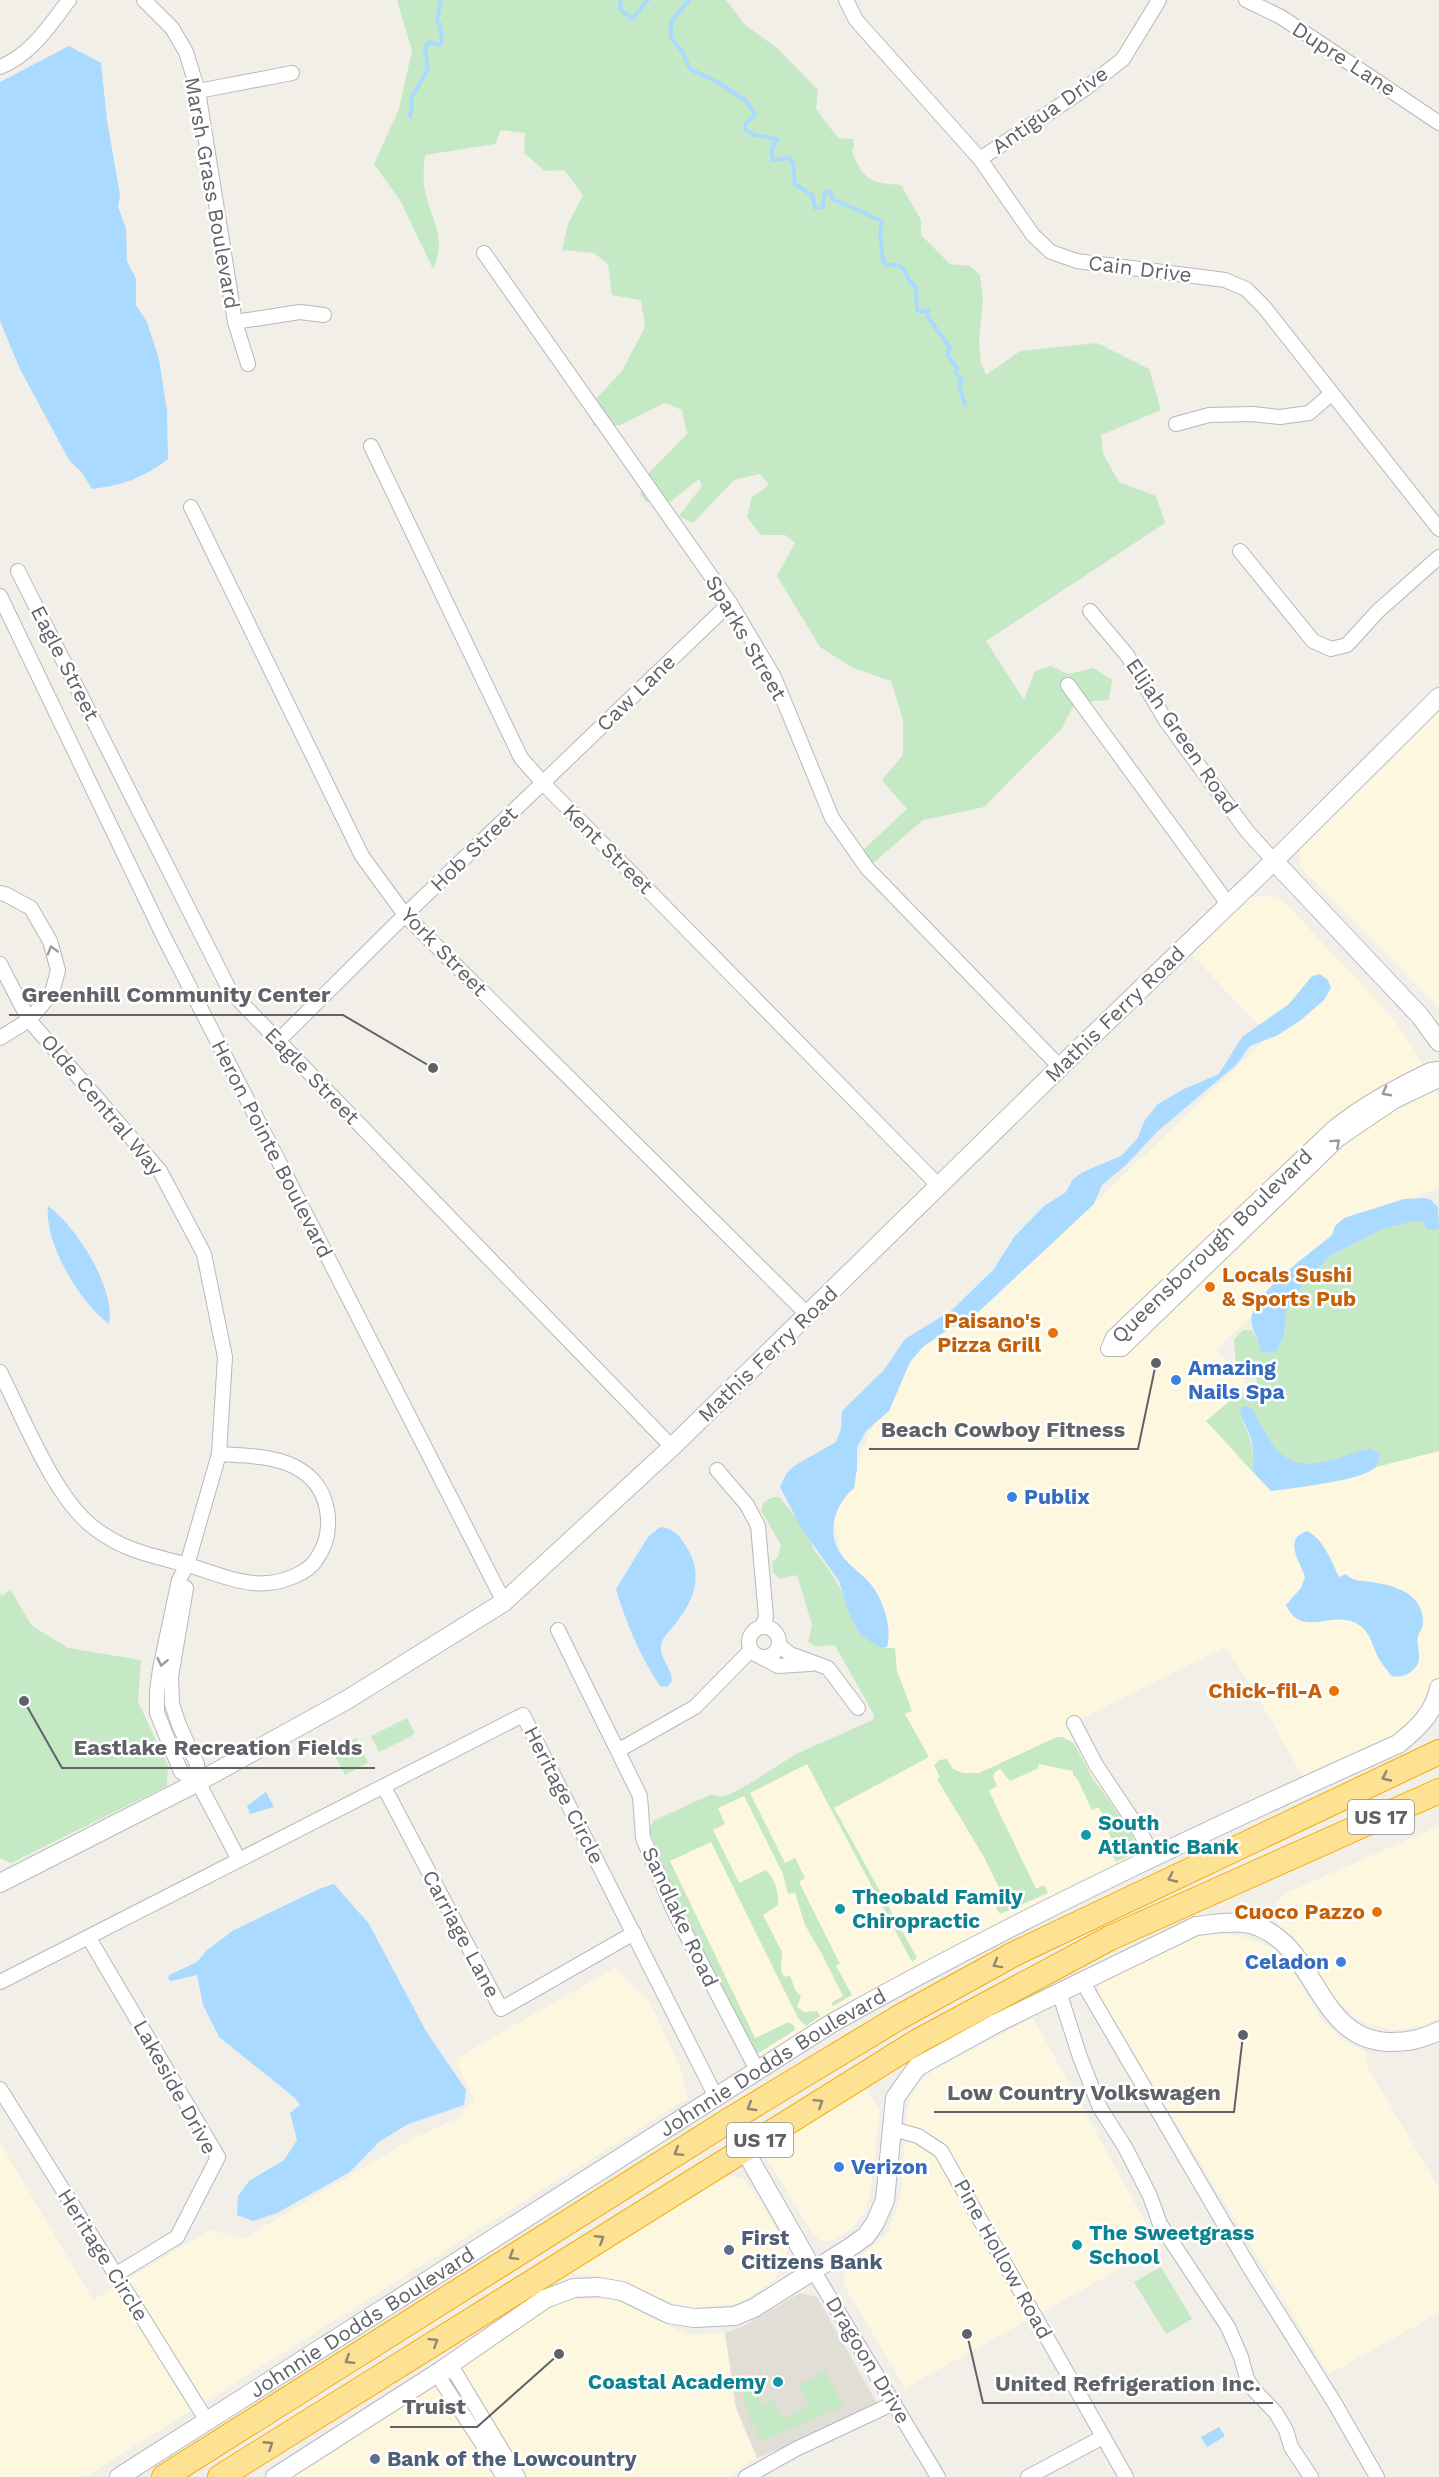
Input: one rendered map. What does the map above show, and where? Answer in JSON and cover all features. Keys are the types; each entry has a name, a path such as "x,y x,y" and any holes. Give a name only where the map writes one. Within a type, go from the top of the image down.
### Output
{"highway":[{"name":"Johnnie Dodds Boulevard","path":"165,2477 728,2121 898,2018 1014,1954 1439,1752"},
{"path":"1322,1843 1439,1774"},
{"name":"US 17","path":"220,2477 360,2387 918,2041 1110,1938 1439,1791"}],"street":[{"path":"0,67 16,58 36,41 69,0"},
{"name":"Marsh Grass Boulevard","path":"144,0 172,28 186,52 198,92 235,322 248,363"},
{"name":"Cain Drive","path":"846,0 856,20 980,159 1033,235 1051,252 1077,261 1225,280 1246,289 1264,307 1439,529"},
{"name":"Antigua Drive","path":"980,159 1086,88 1123,59 1159,0"},
{"name":"Dupre Lane","path":"1246,0 1281,17 1439,123"},
{"path":"198,92 292,73"},
{"name":"Sparks Street","path":"484,253 730,603 774,677 832,818 867,868 1060,1067"},
{"path":"235,322 300,312 324,315"},
{"path":"1176,424 1209,415 1252,414 1280,417 1309,413 1331,394"},
{"name":"Kent Street","path":"371,446 521,758 939,1186"},
{"name":"York Street","path":"191,507 362,856 405,915 808,1315"},
{"path":"1240,551 1313,641 1331,649 1347,645 1378,611 1439,557"},
{"name":"Eagle Street","path":"18,571 230,991 672,1448"},
{"name":"Heron Pointe Boulevard","path":"0,596 162,933 504,1602"},
{"name":"Caw Lane","path":"543,783 730,603"},
{"name":"Elijah Green Road","path":"1090,611 1127,655 1166,721 1240,822 1274,861"},
{"path":"1068,685 1228,904"},
{"name":"Mathis Ferry Road","path":"0,1883 198,1782 345,1701 504,1602 672,1448 1439,697"},
{"name":"Hob Street","path":"278,1041 543,783"},
{"path":"1274,861 1420,1016 1439,1042"},
{"path":"0,893 31,908 50,941 58,970 52,993 29,1020 0,1038"},
{"name":"Olde Central Way","path":"0,964 29,1020 160,1171 204,1254 225,1357 219,1454 187,1565 188,1581 171,1677 172,1704 197,1764 198,1782"},
{"name":"Queensborough Boulevard","path":"1439,1069 1430,1070 1382,1094 1355,1110 1332,1129 1113,1337 1108,1348 1122,1349 1339,1139 1395,1101 1439,1080"},
{"path":"0,1372 59,1489 92,1526 130,1551 255,1584 271,1583 294,1575 315,1562 325,1542 328,1523 326,1502 312,1479 288,1463 219,1454"},
{"path":"717,1470 747,1505 758,1526 766,1617 762,1627 752,1633 749,1638 756,1653 778,1666 819,1664"},
{"path":"619,1750 695,1707 756,1653 772,1655 780,1639 773,1629 762,1627"},
{"name":"Sandlake Road","path":"558,1630 619,1750 640,1797 643,1838 669,1899 717,1997 757,2070"},
{"path":"779,1645 790,1654 828,1668 858,1708"},
{"name":"Johnnie Dodds Boulevard","path":"118,2477 801,2041 941,1962 1155,1857 1398,1744 1422,1725 1437,1701 1439,1688"},
{"name":"Heritage Circle","path":"0,1982 523,1715 716,2097"},
{"path":"1074,1723 1096,1766 1136,1824 1155,1857"},
{"path":"198,1782 239,1860"},
{"name":"Carriage Lane","path":"384,1787 501,2009 634,1933"},
{"path":"275,2477 442,2370 545,2299 574,2288 598,2287 622,2291 669,2314 714,2319 735,2316 754,2308 849,2248 866,2236 875,2223 885,2200 895,2098 917,2067 1059,1992 1196,1926 1228,1923 1257,1926 1270,1932 1294,1953 1332,2012 1353,2033 1378,2042 1406,2042 1422,2039 1439,2031"},
{"name":"Lakeside Drive","path":"89,1938 218,2157 177,2237 115,2275"},
{"path":"1082,1981 1251,2271 1334,2402 1377,2477"},
{"path":"1059,1992 1080,2057 1100,2108 1125,2147 1150,2196 1160,2224 1228,2327 1247,2379 1254,2390 1276,2413 1286,2430 1291,2447 1311,2477"},
{"name":"Heritage Circle","path":"0,2089 207,2421"},
{"path":"728,2121 744,2150"},
{"name":"Pine Hollow Road","path":"893,2129 918,2136 941,2151 1125,2477"},
{"name":"Dragoon Drive","path":"744,2150 813,2270 938,2477"},
{"path":"442,2370 455,2372 518,2477"},
{"path":"442,2370 442,2382 504,2477"},
{"path":"746,2477 796,2449 894,2403"},
{"path":"465,2417 478,2409"},
{"path":"1028,2477 1103,2437"}],"shaded area":[{"path":"1439,711 1439,1008 1301,868 1298,851 1305,841"},
{"path":"1268,896 1284,902 1393,1018 1418,1056 1439,1096 1439,1186 1331,1240 1216,1350 1248,1385 1206,1421 1439,1439 1439,1688 1422,1725 1307,1785 1262,1704 1226,1647 1074,1722 1154,1857 762,2057 751,2049 685,1918 657,1832 904,1714 842,1556 833,1519 902,1357 1031,1264 1269,1036 1192,955 1249,897"},
{"path":"1439,1826 1439,2018 1423,2026 1395,2030 1369,2025 1352,2015 1333,1997 1295,1938 1278,1925 1274,1914 1276,1903 1286,1893"},
{"path":"1208,1932 1242,1936 1273,1948 1289,1965 1323,2022 1347,2043 1366,2052 1368,2068 1439,2188 1439,2313 1329,2374 1098,1994 1098,1982"},
{"path":"615,1968 649,2001 680,2067 688,2098 85,2477 0,2477 0,2143 93,2300 210,2230 243,2239 412,2139 458,2118 474,2099 455,2059"},
{"path":"1033,2018 1159,2247 905,2388 843,2283 846,2270 887,2233 900,2200 908,2103 918,2084 935,2069"},
{"path":"862,2082 880,2110 866,2210 851,2229 835,2240 821,2241 813,2234 766,2157 768,2145"},
{"path":"731,2176 744,2180 761,2202 787,2248 786,2262 773,2281 748,2298 730,2305 696,2309 653,2297 611,2278 574,2273 565,2275 721,2178"},
{"path":"800,2293 817,2297 877,2403 831,2427 757,2458 736,2408 725,2333 742,2327"},
{"path":"567,2299 613,2299 688,2335 725,2333 736,2408 757,2458 730,2477 283,2477 435,2381 493,2466 512,2455 455,2366 520,2325"}],"green space":[{"path":"397,0 726,0 745,25 777,48 818,90 816,109 838,138 853,139 852,151 864,174 875,181 901,185 921,220 921,235 950,264 970,266 980,275 983,301 979,340 981,363 986,375 1020,351 1097,343 1149,369 1161,410 1101,435 1103,454 1119,482 1156,496 1165,523 986,641 1024,700 1035,671 1051,666 1068,674 1093,668 1112,680 1109,700 1075,703 1062,728 984,807 923,820 871,865 861,852 907,809 882,780 903,755 903,720 891,681 853,668 820,647 777,576 795,543 785,535 761,535 747,517 752,497 769,485 760,474 734,480 693,523 679,516 702,486 699,479 670,502 646,502 640,494 648,474 687,434 682,410 665,403 620,425 593,426 595,400 622,371 645,327 641,300 612,295 608,264 594,253 562,250 568,224 583,195 564,170 545,171 524,153 525,133 501,130 495,144 425,155 424,184 439,246 433,269 401,202 374,164 399,109 412,50"},
{"path":"1415,1221 1425,1222 1437,1230 1439,1227 1439,1451 1376,1467 1381,1455 1371,1448 1321,1463 1302,1465 1279,1455 1241,1419 1251,1444 1252,1471 1206,1421 1237,1395 1252,1394 1259,1390 1256,1378 1245,1378 1236,1365 1234,1340 1243,1330 1252,1330 1260,1345 1284,1335 1286,1311 1298,1291 1331,1255 1383,1229"},
{"path":"773,1497 779,1497 807,1531 814,1550 828,1568 871,1641 881,1648 895,1648 897,1671 912,1711 905,1714 929,1757 834,1808 917,1958 912,1962 807,1764 750,1793 785,1863 795,1858 805,1878 799,1882 840,1964 836,1966 852,1995 833,2006 831,2003 843,1996 805,1925 795,1893 788,1894 783,1874 744,1796 718,1808 725,1824 713,1830 739,1883 766,1870 774,1882 778,1905 763,1915 782,1952 783,1974 785,1977 790,1975 795,1990 801,1996 797,2007 804,2012 817,2011 820,2016 806,2026 798,2018 711,1842 670,1861 755,2038 789,2022 794,2026 795,2030 757,2054 751,2049 685,1918 649,1830 653,1821 712,1794 720,1797 728,1795 796,1754 873,1720 874,1715 836,1647 832,1645 816,1647 808,1642 812,1625 798,1578 795,1575 780,1579 773,1573 772,1562 778,1557 781,1545 761,1510 764,1502"},
{"path":"10,1589 32,1626 68,1648 141,1660 138,1702 168,1766 167,1786 11,1863 0,1858 0,1594 3,1596"},
{"path":"407,1718 415,1734 379,1752 371,1736"},
{"path":"1057,1737 1074,1743 1092,1777 1130,1830 1135,1843 1133,1854 1116,1862 1109,1850 1111,1849 1109,1844 1113,1841 1106,1827 1109,1824 1098,1807 1092,1810 1073,1771 1039,1764 1037,1769 1010,1781 1000,1769 993,1777 997,1786 989,1791 1036,1889 1044,1885 1048,1893 1000,1914 995,1906 1005,1900 984,1857 937,1779 940,1777 934,1765 939,1760 947,1759 953,1769 963,1773 979,1773"},
{"path":"356,1738 368,1763 345,1775 332,1750"},
{"path":"1161,2267 1192,2319 1166,2334 1134,2282"},
{"path":"825,2371 844,2406 761,2441 747,2412 740,2383 749,2378 763,2405 773,2400 783,2419 809,2405 799,2385"}],"water":[{"path":"69,46 101,63 107,120 120,195 118,207 126,228 127,261 136,279 136,305 147,322 159,359 167,411 168,459 132,480 92,489 82,473 69,460 19,367 0,321 0,82"},
{"path":"1320,974 1328,980 1331,988 1324,1000 1301,1020 1278,1035 1250,1046 1236,1065 1158,1131 1126,1165 1102,1185 1094,1204 973,1317 950,1328 923,1347 910,1362 889,1411 866,1431 857,1447 854,1488 841,1503 834,1521 834,1539 837,1548 843,1557 872,1585 879,1596 887,1618 889,1633 887,1647 881,1648 860,1635 848,1611 839,1581 802,1529 780,1487 786,1474 794,1466 836,1442 841,1429 842,1411 884,1370 905,1339 952,1310 994,1269 1014,1237 1044,1206 1066,1192 1073,1179 1083,1172 1121,1156 1137,1139 1145,1120 1158,1104 1184,1089 1219,1074 1242,1037 1289,1004 1312,976"},
{"path":"1404,1199 1431,1200 1438,1207 1439,1227 1437,1230 1427,1230 1424,1222 1415,1221 1383,1229 1331,1255 1298,1291 1286,1311 1284,1335 1276,1351 1269,1353 1260,1351 1251,1320 1257,1305 1275,1283 1332,1235 1335,1226 1344,1218"},
{"path":"48,1206 70,1228 92,1259 106,1294 110,1310 109,1324 87,1302 66,1271 52,1237 48,1221"},
{"path":"1245,1406 1253,1409 1271,1443 1289,1459 1312,1464 1371,1448 1381,1455 1378,1464 1367,1473 1356,1477 1271,1491 1252,1471 1252,1446 1240,1408"},
{"path":"660,1527 673,1531 682,1540 692,1558 696,1578 692,1597 661,1644 662,1656 672,1681 667,1687 660,1686 646,1663 629,1627 616,1589 648,1537"},
{"path":"1307,1531 1322,1545 1339,1577 1346,1574 1354,1580 1380,1583 1398,1589 1413,1598 1419,1605 1423,1623 1418,1636 1419,1660 1411,1672 1398,1677 1391,1676 1377,1656 1367,1632 1356,1623 1336,1619 1308,1622 1292,1615 1286,1605 1301,1588 1305,1577 1294,1545 1300,1535"},
{"path":"266,1792 274,1807 250,1814 247,1806"},
{"path":"334,1884 369,1924 426,2031 466,2090 464,2105 408,2124 379,2142 350,2172 277,2213 253,2221 237,2215 238,2196 249,2181 284,2160 297,2140 290,2113 300,2105 295,2098 219,2037 203,2005 197,1975 171,1981 168,1979 169,1975 197,1962 207,1950 234,1930"},
{"path":"1219,2427 1225,2436 1207,2447 1201,2437"}],"waterway":[{"path":"410,116 411,99 428,69 425,48 430,42 439,45 442,42 440,24 437,21 441,0"},
{"path":"620,0 621,10 632,19 648,0"},
{"path":"689,0 671,22 671,38 682,51 690,69 721,84 746,101 755,115 746,123 745,129 753,134 777,140 772,148 772,160 788,158 793,163 795,184 812,195 815,208 823,207 825,191 830,192 833,199 882,221 880,233 883,261 887,265 903,268 916,287 917,310 921,312 928,310 928,317 950,348 947,355 957,368 956,373 962,380 959,386 965,405"}],"place":[{"name":"Greenhill Community Center","path":"433,1068"},
{"name":"Locals Sushi & Sports Pub","path":"1210,1287"},
{"name":"Paisano's Pizza Grill","path":"1053,1333"},
{"name":"Beach Cowboy Fitness","path":"1156,1363"},
{"name":"Amazing Nails Spa","path":"1176,1380"},
{"name":"Publix","path":"1012,1497"},
{"name":"Chick-fil-A","path":"1334,1691"},
{"name":"Eastlake Recreation Fields","path":"24,1701"},
{"name":"South Atlantic Bank","path":"1086,1835"},
{"name":"Theobald Family Chiropractic","path":"840,1909"},
{"name":"Cuoco Pazzo","path":"1377,1912"},
{"name":"Celadon","path":"1341,1962"},
{"name":"Low Country Volkswagen","path":"1243,2035"},
{"name":"Verizon","path":"839,2167"},
{"name":"The Sweetgrass School","path":"1077,2245"},
{"name":"First Citizens Bank","path":"729,2250"},
{"name":"United Refrigeration Inc.","path":"967,2334"},
{"name":"Truist","path":"559,2354"},
{"name":"Coastal Academy","path":"778,2382"},
{"name":"Bank of the Lowcountry","path":"375,2459"}]}
